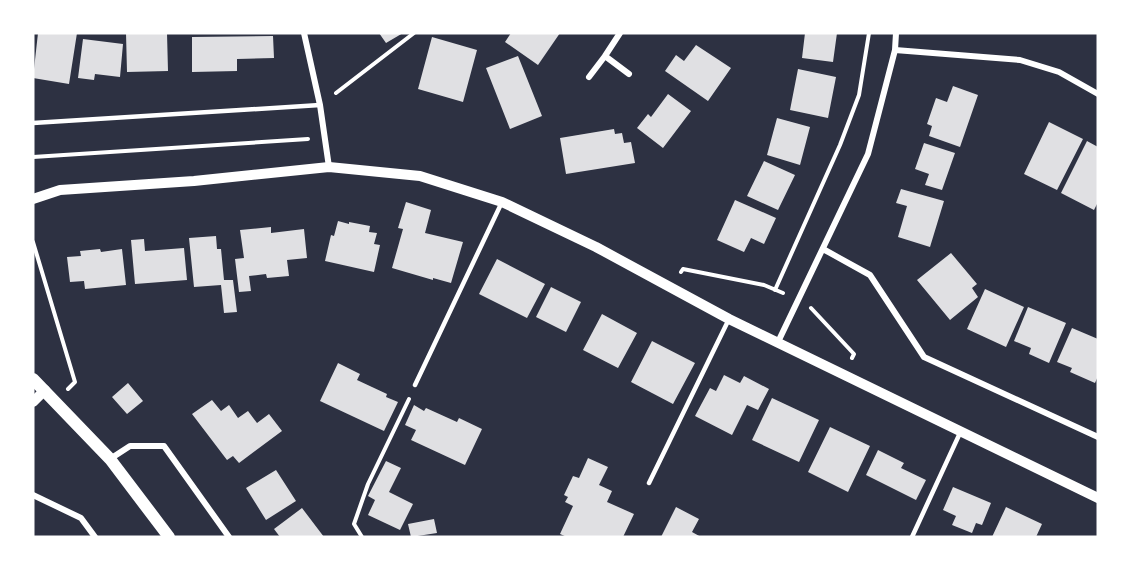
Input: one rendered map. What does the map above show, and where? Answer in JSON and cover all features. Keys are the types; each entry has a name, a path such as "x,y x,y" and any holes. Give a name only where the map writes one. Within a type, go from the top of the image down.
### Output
{"main road":[{"path":"33,379 110,459 169,537"}],"street":[{"path":"304,33 320,105 329,167"},
{"path":"589,77 620,33"},
{"path":"778,342 868,154 895,50 896,33"},
{"path":"895,50 1020,60 1059,72 1098,94"},
{"path":"605,56 629,74"},
{"path":"33,199 60,190 194,181 329,167 420,176 502,202 596,247 729,319 1098,498"},
{"path":"823,249 870,275 924,357 1098,437"},
{"path":"33,402 45,390"},
{"path":"110,459 130,446 164,446 229,537"},
{"path":"33,495 81,519 95,537"}],"lane":[{"path":"33,123 320,105"},
{"path":"415,385 502,202"},
{"path":"649,483 729,319"},
{"path":"912,537 961,431"}],"path":[{"path":"320,105 414,33"},
{"path":"776,290 840,145 859,95 869,33"},
{"path":"33,157 325,138"},
{"path":"33,242 75,382 55,401"},
{"path":"671,288 683,269 764,285 799,300 816,311 854,354 844,374"},
{"path":"362,537 354,524 368,484 415,385"}],"building":[{"path":"38,33 77,33 69,84 33,78"},
{"path":"126,33 167,33 168,71 127,72"},
{"path":"379,33 403,33 386,43"},
{"path":"511,33 560,33 538,65 505,42"},
{"path":"805,33 837,33 833,62 802,58"},
{"path":"273,36 274,58 237,59 237,71 192,72 192,37"},
{"path":"432,37 477,50 463,102 418,89"},
{"path":"83,39 123,44 120,77 95,74 94,80 78,78"},
{"path":"696,45 731,68 708,101 665,71 676,55 684,61"},
{"path":"518,56 542,116 510,129 486,68"},
{"path":"798,69 836,77 828,118 790,110"},
{"path":"953,86 978,95 960,147 929,136 932,126 927,124 936,98 947,102"},
{"path":"668,94 691,111 663,148 637,128 648,114 651,117"},
{"path":"777,118 810,127 800,165 767,155"},
{"path":"1049,122 1083,139 1057,190 1024,174"},
{"path":"614,129 615,134 622,133 624,143 631,142 635,163 566,174 560,138"},
{"path":"1087,141 1098,147 1098,202 1094,210 1061,193"},
{"path":"924,143 955,153 942,190 925,185 929,174 915,169"},
{"path":"764,161 795,175 778,210 747,196"},
{"path":"901,189 944,201 930,247 898,237 907,206 896,203"},
{"path":"735,200 776,218 764,244 751,238 744,252 717,240"},
{"path":"406,202 431,210 425,233 463,242 451,283 392,268 403,229 398,228"},
{"path":"338,221 370,226 369,232 377,233 374,244 380,245 374,272 325,261 331,235 334,236"},
{"path":"271,227 271,233 304,229 307,258 287,260 289,276 267,278 266,274 249,276 251,291 239,292 235,259 244,258 240,230"},
{"path":"216,236 217,249 221,249 224,280 233,280 237,312 224,313 221,285 194,287 189,238"},
{"path":"144,239 145,251 184,248 187,280 135,284 131,240"},
{"path":"100,249 101,252 122,249 126,285 85,289 84,281 70,282 67,257 81,256 80,251"},
{"path":"951,253 977,284 972,288 978,297 950,320 917,280"},
{"path":"497,259 545,284 527,318 479,294"},
{"path":"551,287 581,302 566,332 536,317"},
{"path":"985,289 1024,307 1006,347 967,329"},
{"path":"1028,307 1066,323 1049,363 1029,354 1031,348 1014,341"},
{"path":"602,314 637,333 618,368 583,350"},
{"path":"1072,328 1098,339 1098,376 1095,383 1070,372 1072,368 1057,362"},
{"path":"652,341 695,363 673,404 631,382"},
{"path":"338,363 360,374 357,380 387,394 386,397 398,402 384,431 320,401"},
{"path":"724,375 740,383 744,376 769,389 758,410 747,405 732,435 695,416 710,388 716,391"},
{"path":"128,383 143,401 127,414 112,397"},
{"path":"772,398 819,420 799,462 752,440"},
{"path":"212,400 221,411 229,405 238,418 248,411 257,423 269,414 282,431 239,463 233,456 227,460 192,414"},
{"path":"414,405 424,411 426,408 457,422 459,418 482,429 465,465 411,440 416,430 405,425"},
{"path":"830,427 870,446 848,492 808,472"},
{"path":"878,450 904,463 901,468 926,480 916,500 866,475"},
{"path":"588,458 608,467 599,485 612,491 607,502 634,514 623,537 567,537 560,534 573,506 565,502 568,497 564,495 573,476 579,478"},
{"path":"386,461 401,468 389,492 413,504 400,530 368,515 375,500 368,496"},
{"path":"276,470 296,501 266,520 246,488"},
{"path":"953,487 991,503 982,525 976,523 972,533 952,525 956,516 943,510"},
{"path":"676,507 699,519 692,532 701,537 661,537"},
{"path":"1006,507 1042,524 1036,537 992,537"},
{"path":"302,508 324,537 280,537 274,529"},
{"path":"434,519 437,533 411,537 408,524"}]}
